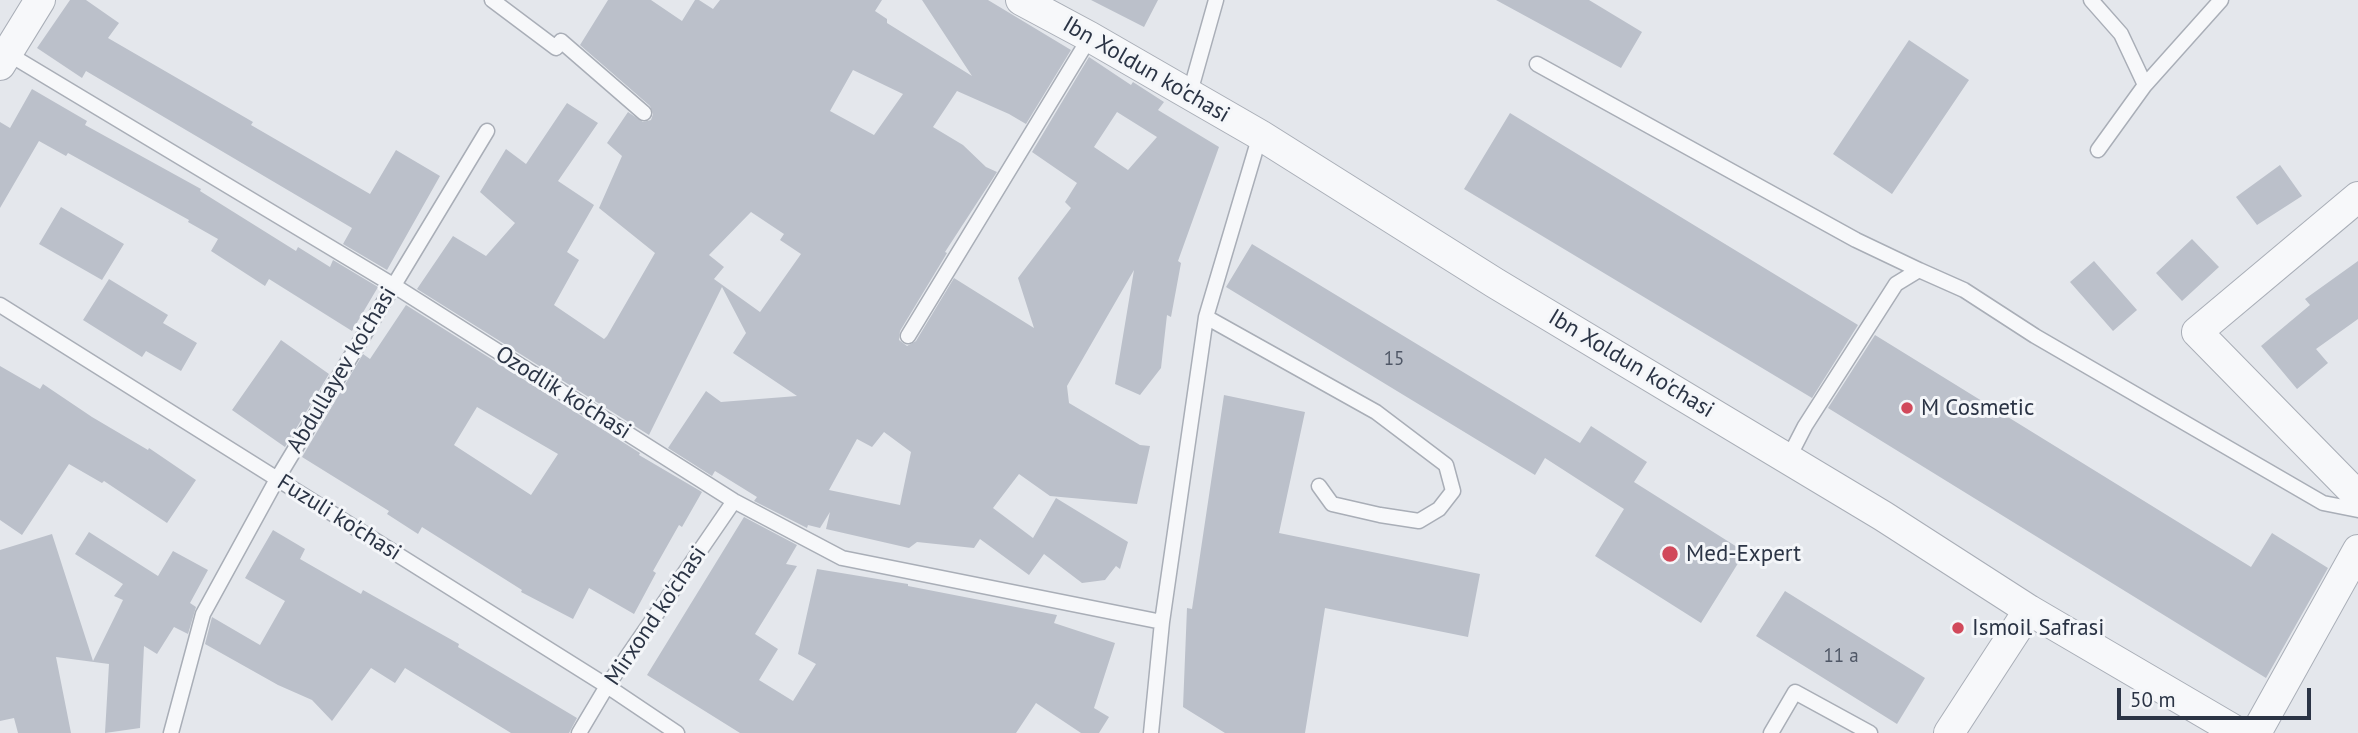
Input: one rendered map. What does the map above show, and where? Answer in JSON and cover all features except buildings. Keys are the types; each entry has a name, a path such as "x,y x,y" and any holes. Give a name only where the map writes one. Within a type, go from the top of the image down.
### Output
{"street":[{"path":"4,59 40,0"},
{"name":"Ibn Xoldun ko'chasi","path":"1021,0 1260,135 1495,283 1882,516 2029,610 2239,733"},
{"path":"2358,197 2197,332 2352,490 2358,501"},
{"path":"2256,733 2358,550"},
{"path":"1949,733 2029,610"}],"lane":[{"path":"492,0 556,48 561,41 644,113"},
{"path":"1189,96 1216,0"},
{"path":"2091,0 2121,34 2145,85"},
{"path":"2098,150 2145,85 2221,0"},
{"path":"908,336 1090,37"},
{"name":"Ozodlik ko'chasi","path":"4,59 393,285 734,501 842,558 1162,622"},
{"path":"1537,64 1856,240 1964,290 2035,336 2323,503 2358,510"},
{"name":"Abdullayev ko'chasi","path":"171,733 203,614 277,478 487,131"},
{"path":"1151,733 1162,622 1206,317 1260,135"},
{"path":"1788,459 1805,426 1896,284 1919,270"},
{"name":"Fuzuli ko'chasi","path":"0,305 607,686 677,733"},
{"path":"1206,317 1376,412 1446,465 1452,491 1439,509 1419,521 1332,504 1319,486"},
{"name":"Mirxond ko'chasi","path":"579,733 607,686 734,501"},
{"path":"1771,733 1795,692 1870,733"}],"place":[{"name":"M Cosmetic","path":"1907,408"},
{"name":"Med-Expert","path":"1670,554"},
{"name":"Ismoil Safrasi","path":"1958,628"}]}
